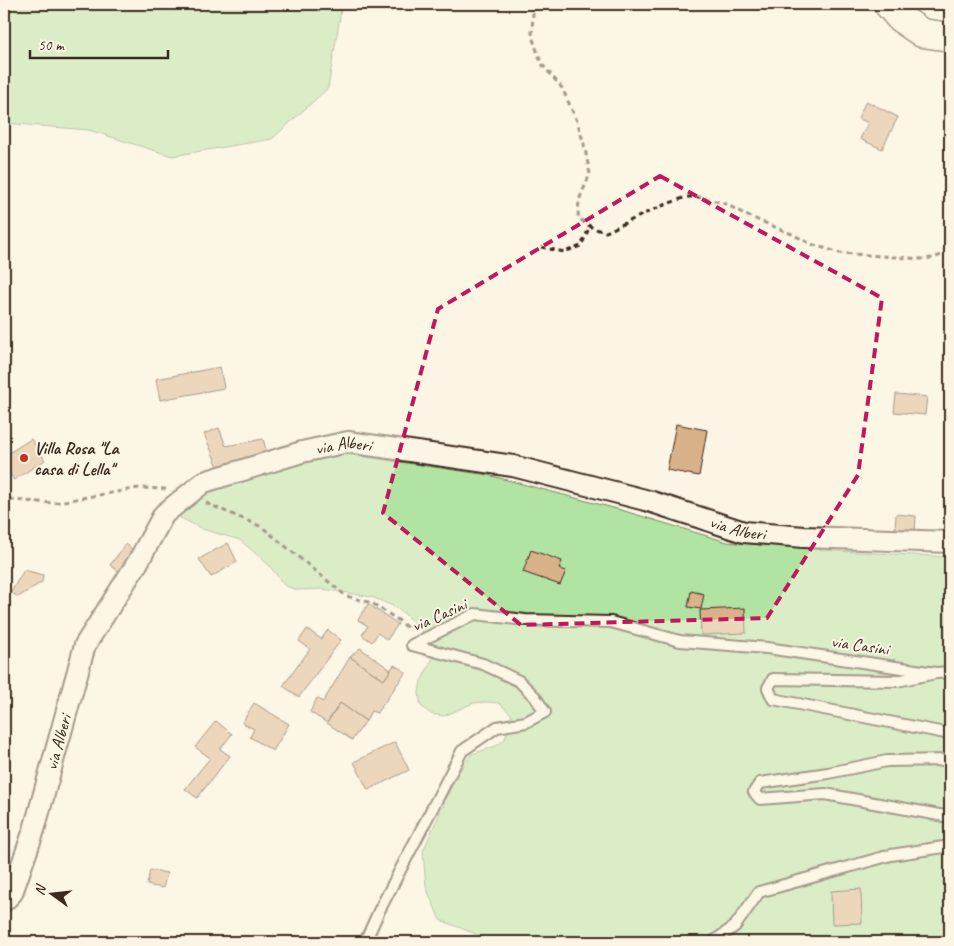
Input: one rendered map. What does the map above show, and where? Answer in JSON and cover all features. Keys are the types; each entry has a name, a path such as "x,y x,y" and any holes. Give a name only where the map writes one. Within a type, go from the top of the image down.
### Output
{"street":[{"path":"888,4 900,18 922,33 950,37"},
{"name":"via Alberi","path":"4,901 12,893 34,830 85,645 138,562 164,514 204,482 302,452 348,442 513,466 649,501 744,532 804,537 950,542"}],"lane":[{"name":"via Casini","path":"365,942 379,911 462,751 497,727 526,722 545,712 535,697 519,681 483,664 412,645 475,614 526,620 611,622 680,641 767,648 936,673"},
{"name":"via Casini","path":"950,672 897,680 772,679 768,688 773,699 950,734"},
{"path":"950,760 887,761 828,773 760,782 754,792 760,799 825,794 950,817"},
{"path":"713,942 735,926 759,892 891,855 950,846"}],"path":[{"path":"529,4 533,12 532,36 541,63 562,88 577,121 584,144 590,174 579,200 578,218 590,226 606,232 660,206 686,197 701,196 726,204 811,244 840,253 933,258 950,252"},
{"path":"540,247 564,252 580,246 590,226"},
{"path":"4,492 12,500 53,503 139,488 190,493 214,506 262,527 346,596 372,603 398,620 422,640"}],"highlighted area":[{"path":"660,176 882,298 858,475 767,618 521,625 383,513 438,309"}],"green space":[{"path":"4,4 342,4 328,88 272,139 172,156 89,130 4,123"},
{"path":"339,453 488,475 621,510 727,542 837,551 950,557 950,942 489,942 489,939 440,920 426,887 423,851 457,774 472,754 496,746 505,739 512,715 499,703 486,702 473,703 444,716 431,714 421,706 419,693 421,681 432,660 428,635 406,615 395,607 372,597 323,589 296,590 284,585 269,565 240,540 202,529 179,517 200,493 284,466"}],"building":[{"path":"950,53 950,81 946,80"},
{"path":"866,101 898,117 882,149 860,139 868,123 858,118"},
{"path":"220,367 224,388 160,400 156,379"},
{"path":"896,394 927,397 925,415 894,412"},
{"path":"676,424 707,430 699,476 667,470"},
{"path":"219,428 226,446 263,439 268,457 220,471 204,434"},
{"name":"Villa Rosa \"La casa di Lella\"","path":"31,439 45,460 14,480 4,464 4,456"},
{"path":"896,514 916,516 915,532 895,531"},
{"path":"228,543 237,562 211,577 199,559"},
{"path":"126,544 137,553 122,574 110,565"},
{"path":"531,550 562,561 559,569 566,571 560,585 523,572"},
{"path":"24,570 43,575 42,582 18,597 11,592"},
{"path":"691,591 704,594 701,609 688,607"},
{"path":"368,604 398,624 387,640 378,633 372,642 362,635 368,626 358,620"},
{"path":"745,608 746,633 701,635 700,610"},
{"path":"307,629 321,639 328,630 341,640 299,697 283,686 310,649 299,641"},
{"path":"360,648 391,670 384,680 350,657"},
{"path":"350,657 384,680 394,665 406,672 377,713 371,711 366,721 340,703 327,723 310,712 317,698 323,702"},
{"path":"254,703 289,724 273,751 250,737 254,729 242,723"},
{"path":"340,703 366,721 352,740 327,723"},
{"path":"216,721 232,734 220,749 230,756 197,798 185,789 210,758 195,747"},
{"path":"395,742 409,770 368,790 354,762"},
{"path":"150,870 167,873 163,888 147,885"},
{"path":"861,889 862,923 832,924 831,891"}],"place":[{"name":"Villa Rosa \"La casa di Lella\"","path":"24,458"}]}
